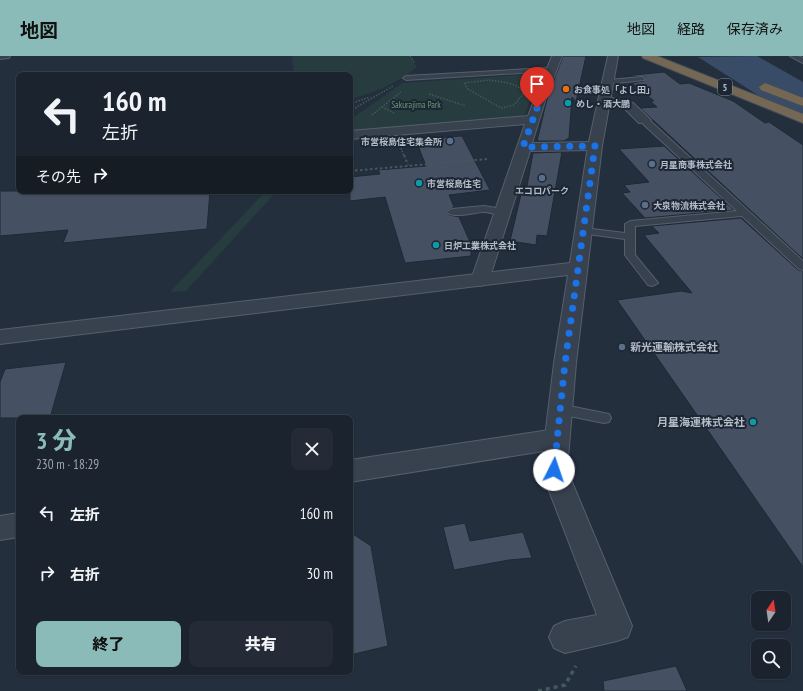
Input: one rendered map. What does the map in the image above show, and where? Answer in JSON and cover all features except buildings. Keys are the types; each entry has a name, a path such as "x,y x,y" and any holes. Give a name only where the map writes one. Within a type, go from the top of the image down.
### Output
{"highway":[{"name":"5","path":"646,56 803,119"},
{"path":"756,84 803,102"}],"street":[{"path":"480,280 523,147 550,70 557,56"},
{"path":"566,637 617,626 554,470 559,409 595,146 613,56"},
{"path":"606,91 629,106 644,120"},
{"path":"353,135 533,120"},
{"path":"523,147 595,146"},
{"path":"0,337 578,268"},
{"path":"353,471 556,439"},
{"path":"0,528 16,525"}],"lane":[{"path":"793,56 803,61"},
{"path":"406,78 419,79 550,70"},
{"path":"606,91 642,79"},
{"path":"644,120 803,267"},
{"path":"452,212 484,209 502,212"},
{"path":"652,283 630,255 630,224 745,213"},
{"path":"584,231 630,237"},
{"path":"559,409 604,418"}],"path":[{"path":"353,109 406,78 419,67 410,56"},
{"path":"367,118 419,79"},
{"path":"489,80 510,83 522,89 524,93 514,104 501,108 468,89 464,83 489,80"},
{"path":"407,87 471,108"},
{"path":"353,103 380,93"},
{"path":"353,171 487,159"},
{"path":"538,691 565,685 576,666"}],"green space":[{"path":"292,56 409,56 417,67 402,78 385,87 353,98 353,72 294,72"},
{"name":"Sakurajima Park","path":"532,74 539,76 525,114 518,117 353,131 353,118 402,83"},
{"path":"263,194 274,194 186,291 170,292"}],"water":[{"path":"757,56 803,82 803,124 698,57"}],"place":[{"name":"お食事処「よし田」","path":"566,89"},
{"name":"めし・酒大鵬","path":"568,103"},
{"name":"市営桜島住宅集会所","path":"450,141"},
{"name":"月星商事株式会社","path":"652,164"},
{"name":"エコロパーク","path":"542,178"},
{"name":"市営桜島住宅","path":"419,183"},
{"name":"大泉物流株式会社","path":"645,205"},
{"name":"日炉工業株式会社","path":"436,245"},
{"name":"新光運輸株式会社","path":"622,347"},
{"name":"月星海運株式会社","path":"753,422"}],"route":[{"path":"537,108 523,147 595,146 565,363 554,470"}]}
